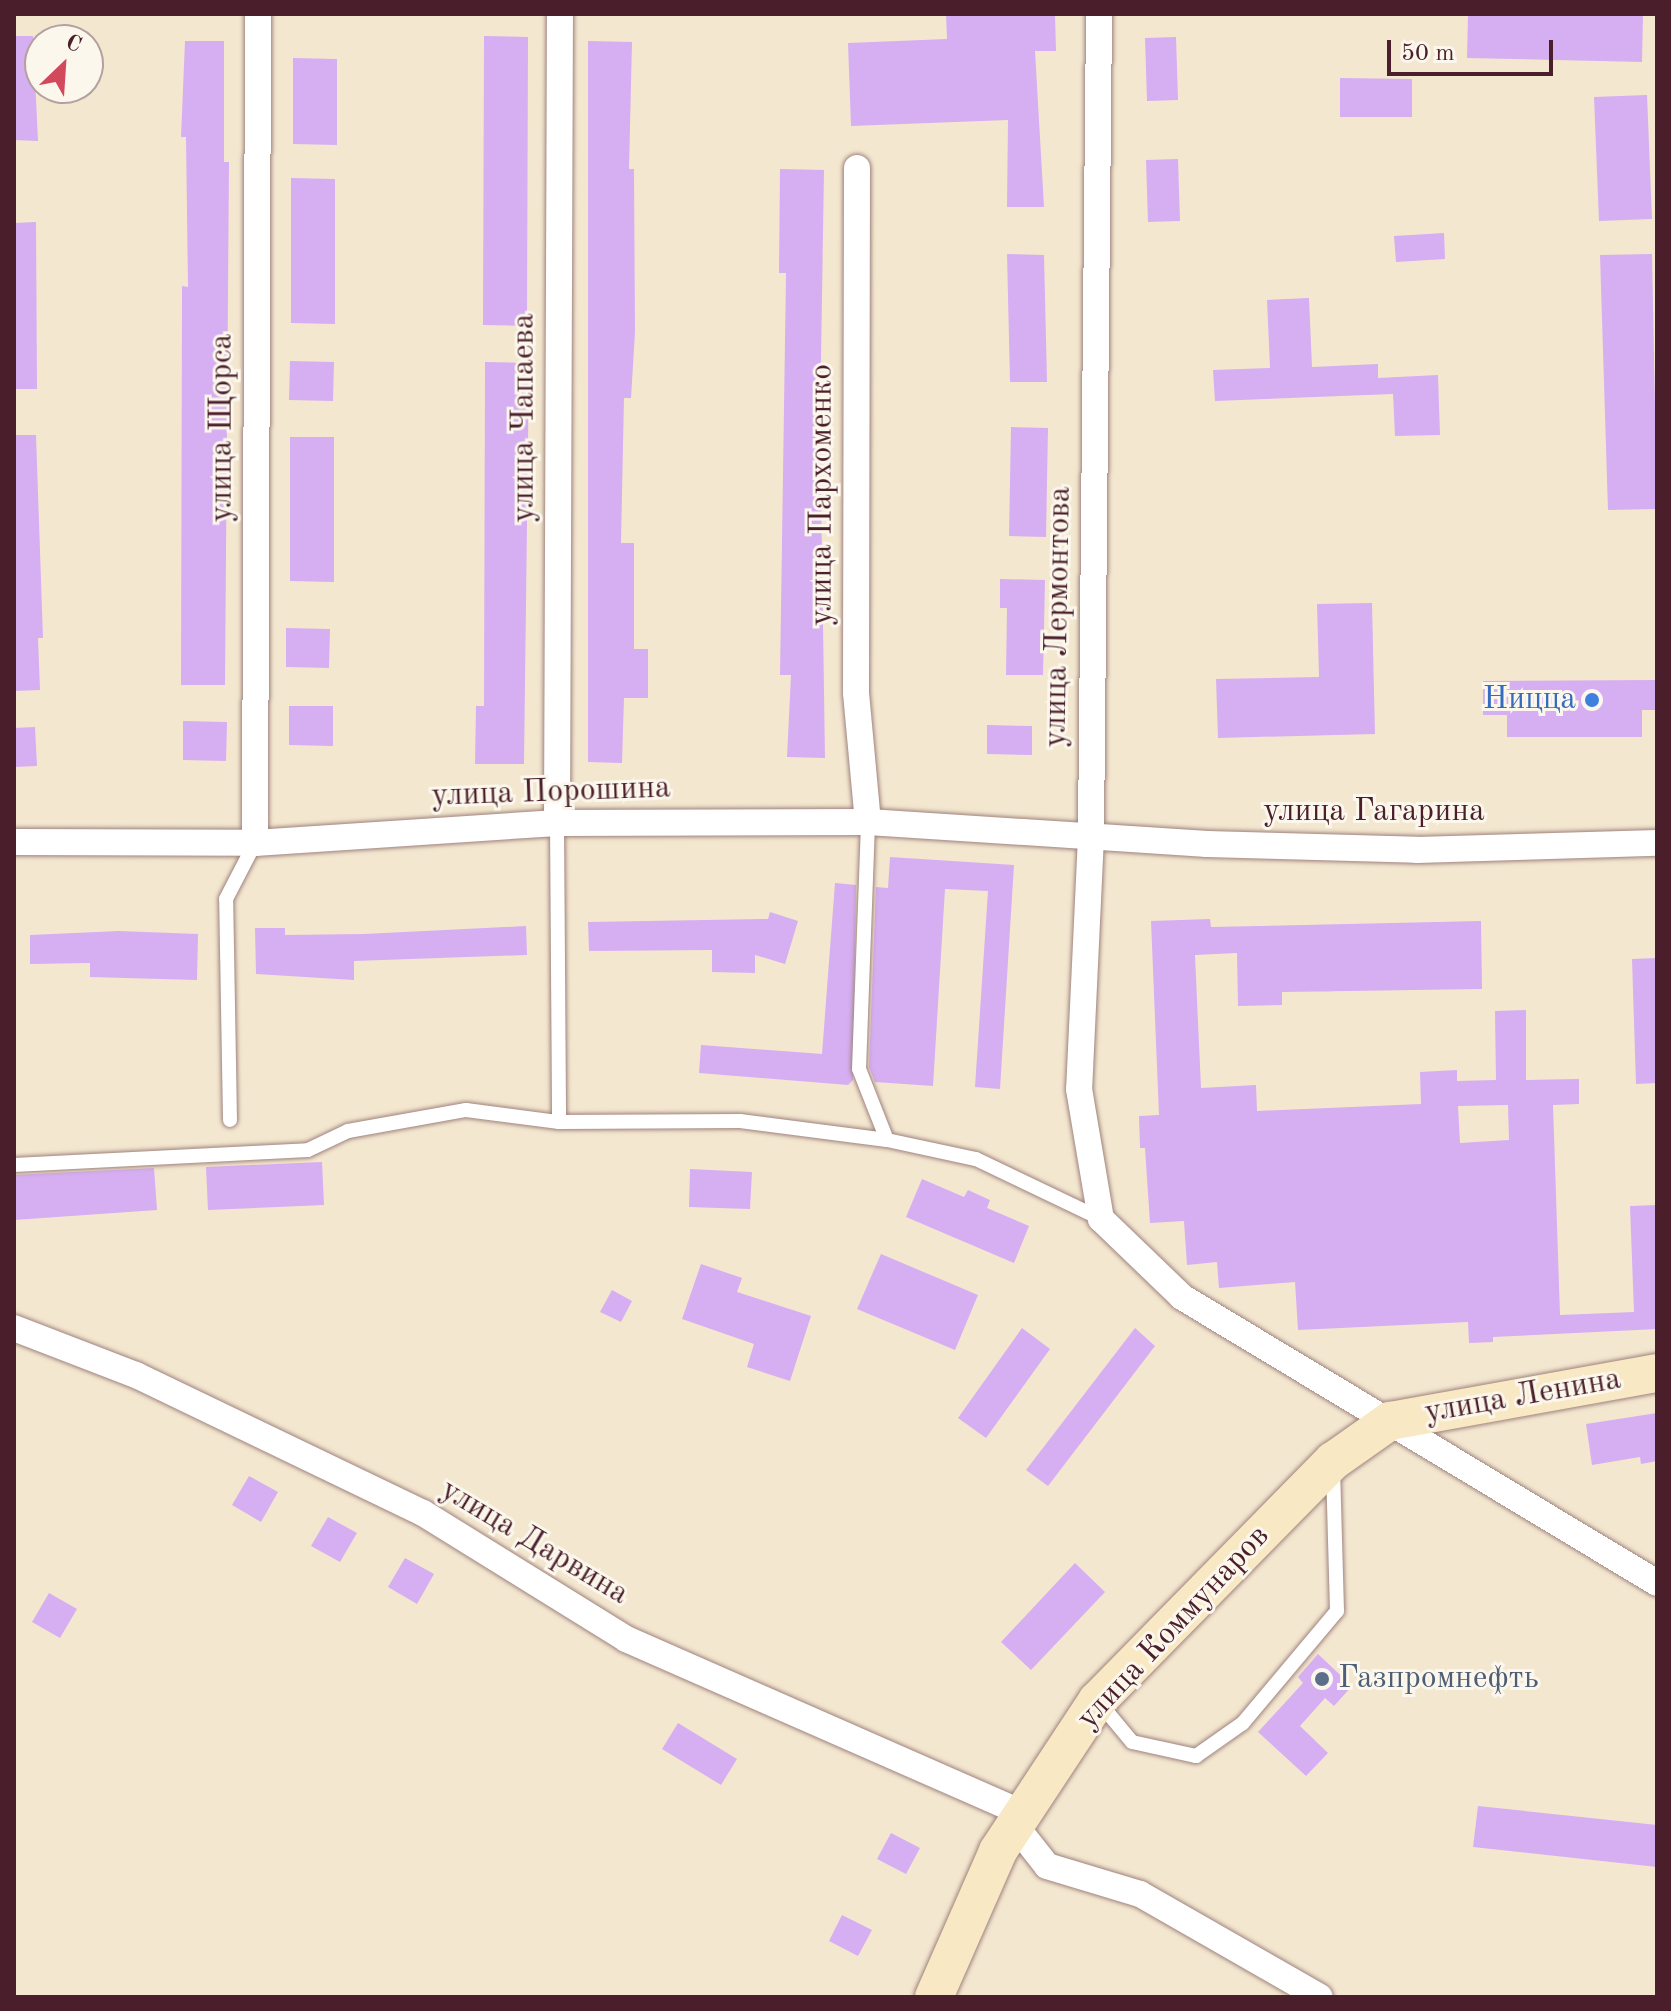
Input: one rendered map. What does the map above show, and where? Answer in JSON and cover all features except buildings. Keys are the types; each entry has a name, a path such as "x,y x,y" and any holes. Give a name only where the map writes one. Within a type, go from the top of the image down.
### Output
{"main road":[{"name":"улица Ленина","path":"1390,1421 1657,1373"},
{"name":"улица Коммунаров","path":"934,1997 1017,1818 1097,1701 1333,1461 1390,1421"}],"street":[{"name":"улица Щорса","path":"255,843 258,14"},
{"name":"улица Чапаева","path":"557,823 560,14"},
{"name":"улица Лермонтова","path":"1099,14 1091,837 1079,1089 1101,1219"},
{"name":"улица Пархоменко","path":"857,168 856,693 868,822"},
{"name":"улица Порошина","path":"14,842 255,843 557,823 868,822 1091,837"},
{"name":"улица Гагарина","path":"1091,837 1417,850 1657,843"},
{"path":"1101,1219 1182,1297 1657,1583"},
{"name":"улица Дарвина","path":"14,1328 136,1375 423,1513 626,1639 1017,1818 1047,1866 1140,1894 1320,1997"}],"lane":[{"path":"868,822 859,1069 887,1140"},
{"path":"557,823 559,1122"},
{"path":"230,1120 226,899 255,843"},
{"path":"14,1165 308,1150 348,1131 466,1110 559,1122 740,1121 887,1140 976,1159 1101,1219"},
{"path":"1097,1701 1132,1742 1196,1756 1243,1723 1337,1611 1333,1461"}],"place":[{"name":"Ницца","path":"1592,700"},
{"name":"Газпромнефть","path":"1322,1679"}]}
